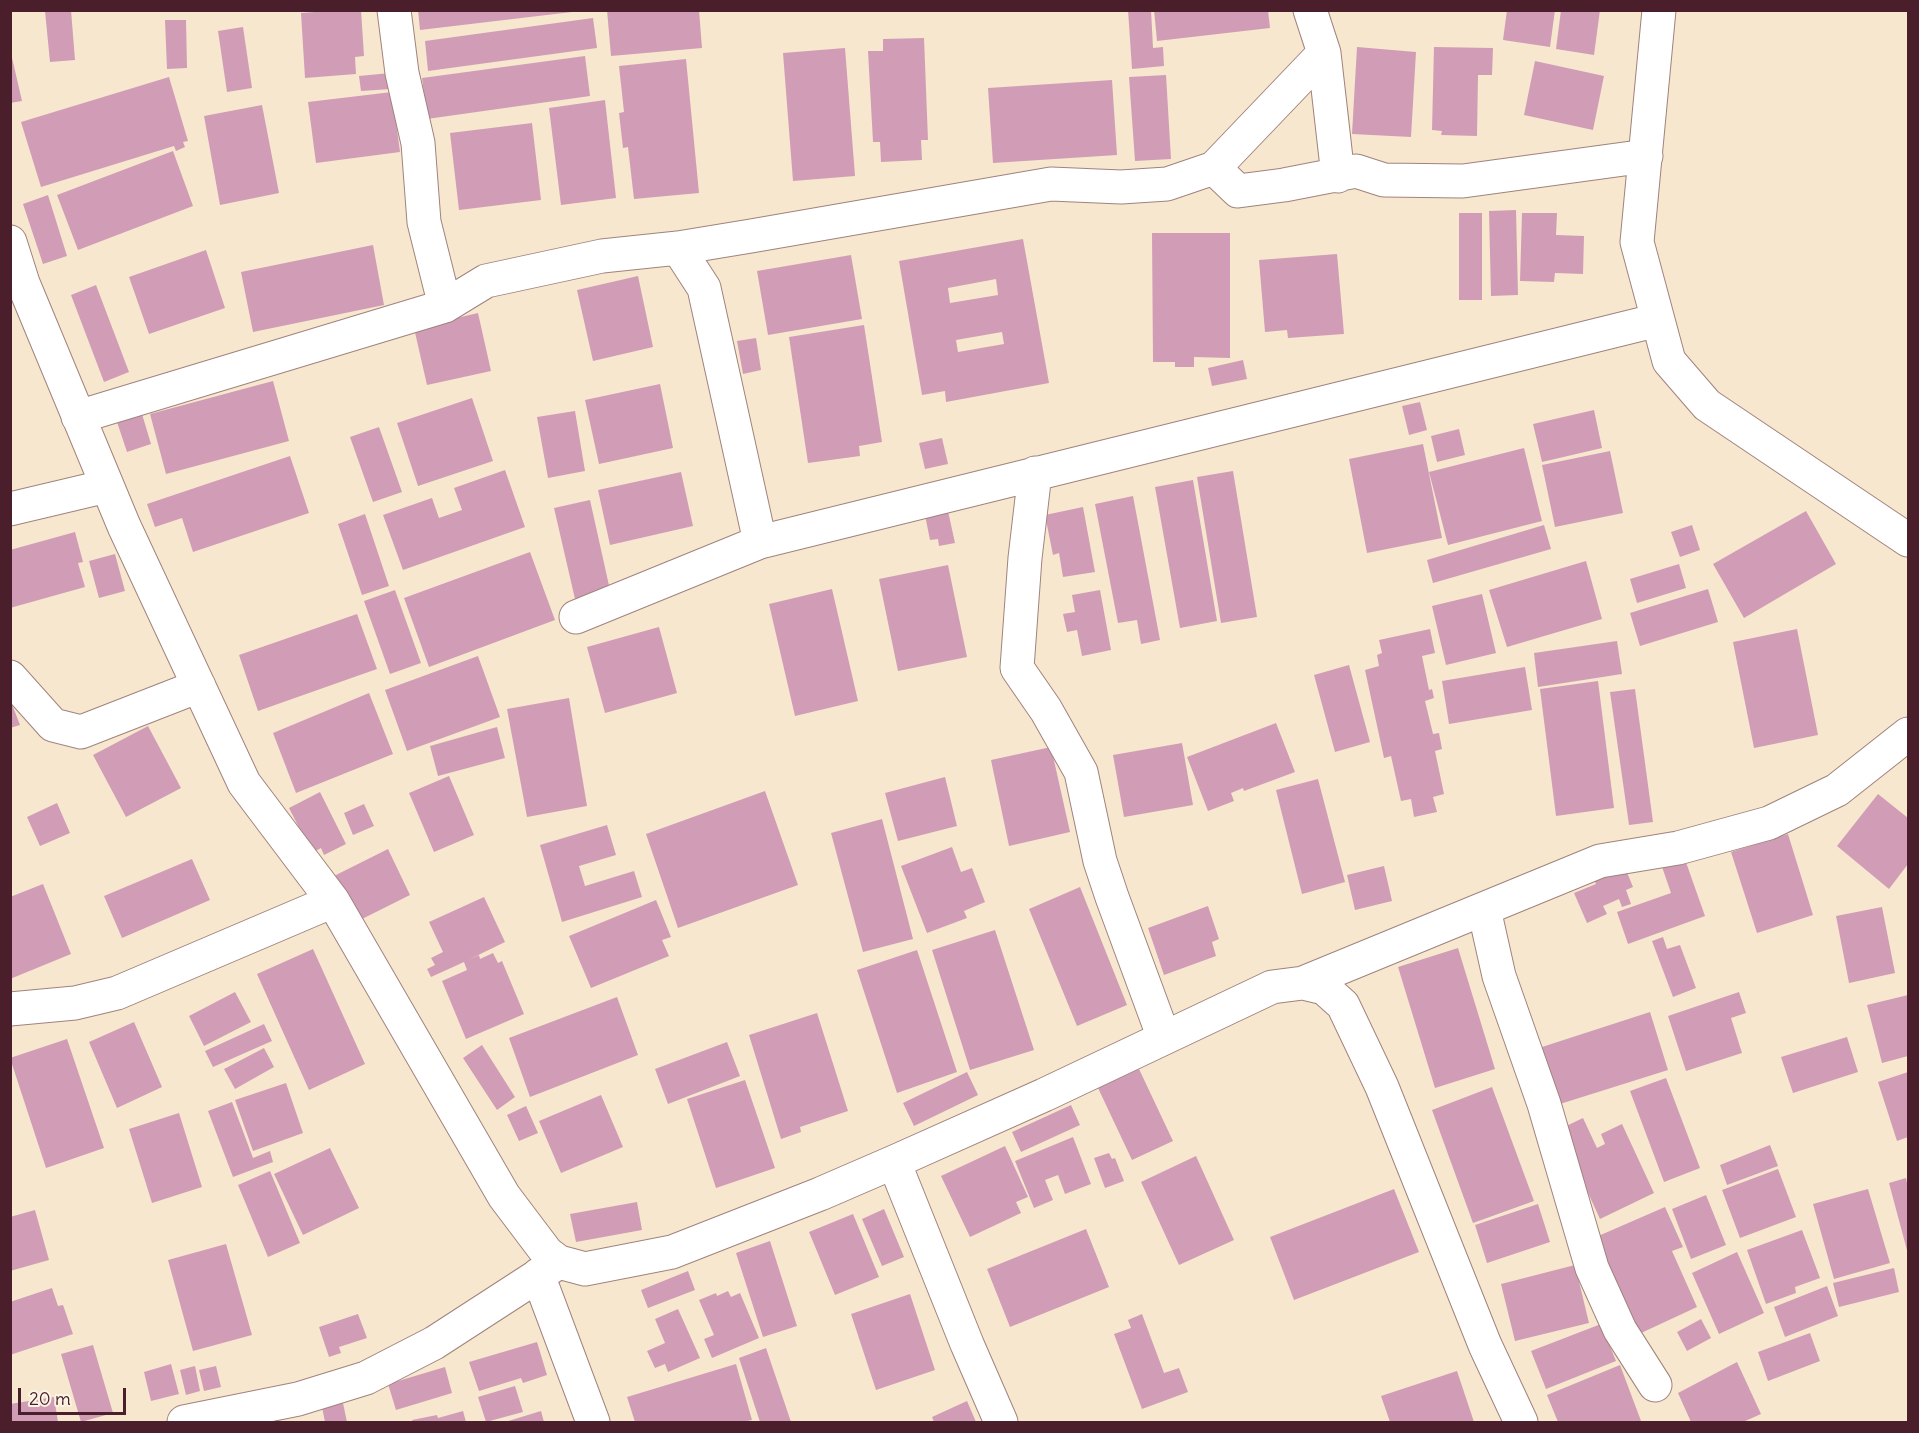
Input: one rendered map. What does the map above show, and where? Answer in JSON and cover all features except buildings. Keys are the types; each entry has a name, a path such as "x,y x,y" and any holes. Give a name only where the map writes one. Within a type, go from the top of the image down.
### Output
{"street":[{"path":"394,10 402,74 418,143 424,222 445,306"},
{"path":"1310,10 1324,53 1338,176"},
{"path":"1659,10 1637,242 1669,361 1707,405 1908,540"},
{"path":"78,417 445,306 486,280 602,255 678,248 1051,184 1121,188 1167,184 1214,168 1324,53"},
{"path":"1214,168 1238,191 1338,176 1356,171 1384,180 1463,181 1646,156"},
{"path":"10,242 23,283 107,486 244,783 333,901 504,1196 547,1253 549,1268 593,1422"},
{"path":"678,248 705,288 760,542"},
{"path":"576,617 760,542 1658,320"},
{"path":"1035,473 1025,558 1017,669 1046,710 1081,772 1100,861 1164,1038"},
{"path":"10,509 107,486"},
{"path":"10,677 53,725 81,732 199,686"},
{"path":"184,1422 298,1400 366,1378 434,1343 549,1268 585,1269 672,1252 820,1194 894,1162 1044,1095 1272,987 1303,983 1600,861 1678,848 1769,823 1837,789 1908,734"},
{"path":"10,1009 75,1003 117,993 333,901"},
{"path":"1484,909 1499,976 1544,1104 1592,1268 1620,1330 1655,1385"},
{"path":"1303,983 1324,988 1343,1005 1382,1087 1485,1345 1521,1422"},
{"path":"894,1162 1001,1422"}]}
